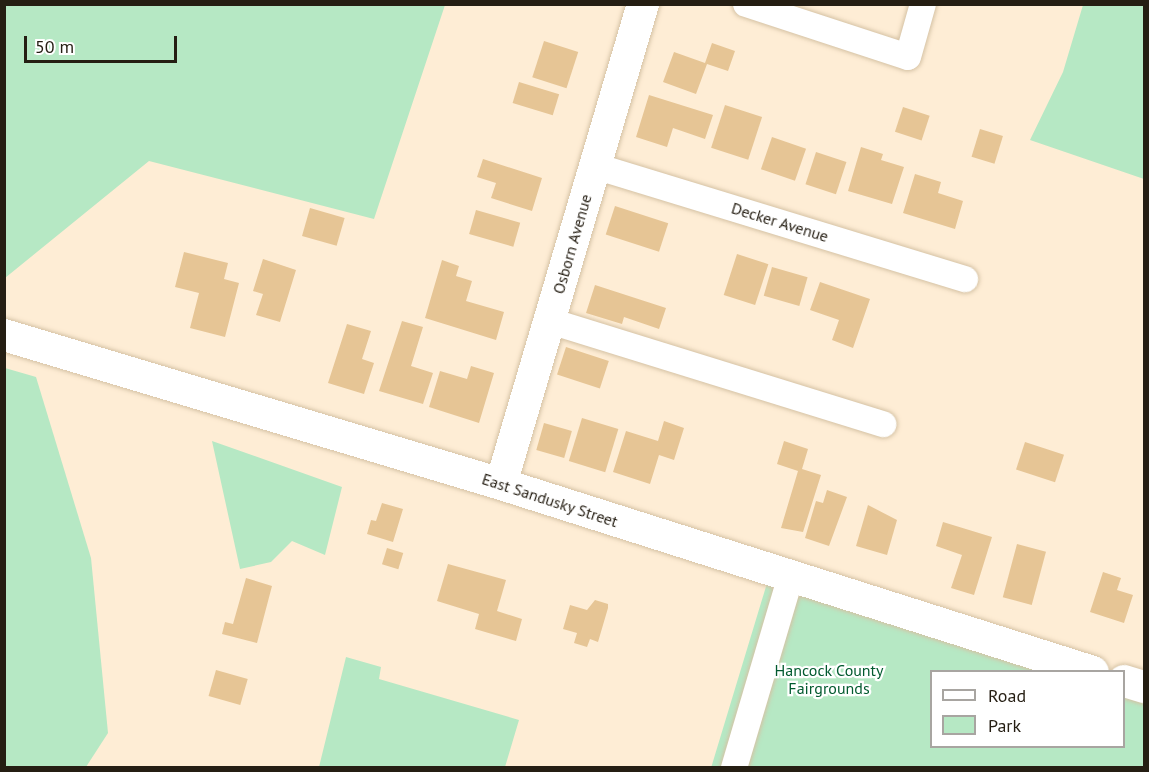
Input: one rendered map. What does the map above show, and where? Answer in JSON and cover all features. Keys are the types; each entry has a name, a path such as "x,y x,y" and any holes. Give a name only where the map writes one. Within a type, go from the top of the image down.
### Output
{"main road":[{"name":"Osborn Avenue","path":"501,484 643,4"},
{"name":"East Sandusky Street","path":"4,335 501,484 1087,670"},
{"path":"1125,681 1144,687"}],"street":[{"path":"746,4 908,57 922,4"},
{"name":"Decker Avenue","path":"595,166 965,279"},
{"path":"549,321 883,424"},
{"path":"734,768 791,576"}],"green space":[{"path":"5,4 445,5 374,219 149,161 5,278"},
{"path":"1083,5 1144,5 1144,179 1030,140 1063,72"},
{"path":"5,368 36,377 91,558 108,733 86,767 5,767"},
{"path":"212,441 342,487 325,555 292,541 271,562 240,569"},
{"name":"Hancock County Fairgrounds","path":"771,570 1089,670 930,670 930,748 1125,748 1125,681 1144,688 1144,767 711,768"},
{"path":"346,657 381,667 379,679 519,720 505,767 319,767"}],"building":[{"path":"544,41 578,52 566,88 532,77"},
{"path":"712,43 735,51 728,71 707,64 696,94 663,82 674,52 705,63"},
{"path":"519,82 559,94 553,115 513,103"},
{"path":"649,95 713,115 705,139 673,128 667,147 636,137"},
{"path":"725,105 762,117 748,160 711,148"},
{"path":"903,107 930,116 922,140 895,132"},
{"path":"980,129 1003,136 994,164 972,157"},
{"path":"772,137 806,149 795,181 761,169"},
{"path":"861,147 883,154 881,160 904,167 892,204 848,191"},
{"path":"816,152 846,162 836,194 805,184"},
{"path":"483,159 542,178 532,211 491,198 496,183 477,177"},
{"path":"915,174 941,182 938,193 963,201 955,229 903,213"},
{"path":"615,206 668,223 659,252 606,235"},
{"path":"310,208 345,218 337,246 302,236"},
{"path":"476,210 520,223 513,247 469,234"},
{"path":"184,252 228,263 224,279 239,283 225,337 190,328 199,293 175,287"},
{"path":"737,254 768,264 755,305 724,295"},
{"path":"263,259 296,270 280,322 256,315 263,294 253,291"},
{"path":"442,260 459,266 456,276 472,281 466,301 504,312 496,340 425,318"},
{"path":"772,267 808,277 799,306 764,296"},
{"path":"820,282 870,299 853,348 832,340 839,320 810,310"},
{"path":"595,285 666,308 659,329 624,317 622,324 586,313"},
{"path":"402,321 423,327 411,366 433,373 423,404 379,391"},
{"path":"347,324 371,331 362,359 374,363 364,394 328,383"},
{"path":"566,347 609,361 600,388 557,375"},
{"path":"471,366 494,373 479,423 429,407 440,371 467,379"},
{"path":"582,418 618,429 605,472 569,461"},
{"path":"664,421 684,428 674,460 659,455 650,484 613,472 626,431 658,441"},
{"path":"544,423 572,431 564,458 536,450"},
{"path":"784,441 808,449 802,469 821,475 803,532 781,528 798,471 777,464"},
{"path":"1025,442 1064,455 1055,482 1016,470"},
{"path":"827,490 847,497 829,546 805,538 816,501 823,503"},
{"path":"382,503 403,509 393,542 367,534 371,520 376,521"},
{"path":"868,505 897,520 887,555 856,546"},
{"path":"943,522 992,537 974,595 951,588 962,555 936,546"},
{"path":"1017,544 1046,552 1032,605 1003,597"},
{"path":"387,548 403,553 398,569 382,564"},
{"path":"448,564 506,580 497,611 522,619 516,641 475,629 479,614 437,601"},
{"path":"1103,572 1121,578 1117,590 1133,595 1124,623 1090,612"},
{"path":"246,578 272,586 257,643 222,634 225,622 233,624"},
{"path":"595,600 608,604 598,642 590,639 587,647 574,643 577,633 563,629 570,605 587,610"},
{"path":"216,670 248,679 240,705 209,696"}]}
